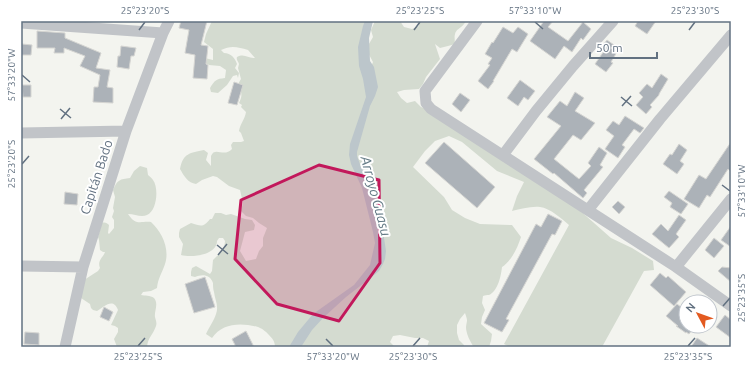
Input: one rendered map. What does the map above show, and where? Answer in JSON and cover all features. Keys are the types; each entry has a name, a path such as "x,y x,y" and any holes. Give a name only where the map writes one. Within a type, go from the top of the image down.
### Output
{"street":[{"name":"Capitán Bado","path":"66,347 82,267 126,131 163,33 169,21"},
{"path":"477,21 425,91 426,102 431,109 676,267 731,306"},
{"path":"502,155 573,66 613,21"},
{"path":"21,23 163,33"},
{"path":"588,210 731,35"},
{"path":"21,133 126,131"},
{"path":"676,267 731,199"},
{"path":"21,266 82,267"}],"highlighted area":[{"path":"319,165 379,180 380,263 339,321 277,304 235,259 241,200"}],"shaded area":[{"path":"212,21 367,21 360,40 359,55 360,60 367,64 370,69 373,62 366,49 373,37 371,30 375,21 400,21 404,27 412,29 419,26 417,21 466,21 455,34 455,44 440,48 435,44 440,59 419,89 397,92 407,103 415,101 421,107 430,111 484,149 498,154 519,165 541,184 568,200 611,238 632,248 653,261 654,270 644,271 602,347 510,347 504,344 569,225 548,209 540,207 512,211 524,182 497,171 462,142 449,136 435,141 413,167 444,197 452,210 465,218 480,224 512,225 521,237 514,254 502,267 497,287 489,295 483,296 482,303 485,310 481,324 492,334 489,347 474,347 468,337 465,313 457,325 459,340 464,347 427,347 429,341 423,338 400,335 393,336 390,342 395,347 275,347 273,340 269,335 259,327 243,324 223,328 212,338 206,334 217,311 213,283 208,276 200,275 195,277 191,276 191,272 192,268 196,266 210,274 212,271 213,260 224,249 225,241 223,238 219,238 213,250 197,256 181,255 183,244 179,237 180,229 191,223 204,225 212,219 215,213 226,215 231,214 252,220 255,225 254,230 245,232 240,251 246,261 256,259 263,246 263,238 267,228 253,218 246,216 241,211 243,203 240,190 229,186 217,177 213,176 196,184 193,183 186,179 180,169 185,157 191,153 204,150 208,153 206,160 211,166 211,156 213,153 229,151 232,149 231,145 233,142 244,141 239,131 246,112 239,103 241,99 241,92 238,85 241,79 237,57 244,56 255,58 248,50 241,48 231,47 221,50 224,53 231,55 235,60 237,64 235,68 239,73 238,78 237,75 233,76 227,85 218,93 211,92 210,88 218,79 225,78 226,70 220,66 209,65 202,61 201,57 213,60 213,49 204,42"},
{"path":"140,166 147,168 148,175 155,184 155,204 150,213 145,216 128,214 136,222 151,222 155,226 164,241 166,247 166,258 157,288 151,291 143,292 141,295 154,298 156,303 156,325 148,341 147,347 117,347 114,339 118,332 118,328 111,325 118,310 116,306 114,304 108,304 97,311 93,310 90,304 81,298 84,280 98,271 100,268 100,261 105,252 100,250 98,237 102,223 109,225 109,234 114,228 114,220 112,217 115,197 113,190 114,187 119,181 130,178 134,171"}],"water":[{"name":"Arroyo Guasu","path":"365,21 373,21 369,38 370,61 374,67 378,87 370,106 357,156 361,167 371,179 379,205 386,251 385,259 379,271 346,297 323,318 312,330 301,347 289,347 298,332 313,314 354,285 370,265 375,243 373,232 362,188 351,164 349,155 350,144 366,97 359,66 358,47"}],"building":[{"path":"181,21 207,21 201,45 208,46 206,64 208,65 207,79 193,78 195,55 185,53 189,30 179,28"},
{"path":"544,21 553,21 548,27 568,41 583,22 591,29 583,40 581,38 572,52 564,46 555,59 530,41"},
{"path":"638,21 656,21 647,34 635,26"},
{"path":"503,27 513,33 518,27 528,34 517,52 512,49 488,89 478,81 490,65 488,64 492,58 485,54"},
{"path":"37,31 65,33 65,38 101,53 96,68 110,70 107,87 113,88 113,103 93,102 94,87 98,87 100,75 80,66 85,56 64,48 64,53 54,53 55,48 37,48"},
{"path":"607,40 614,45 611,48 617,52 611,62 613,63 606,72 595,64 604,51 600,49"},
{"path":"22,44 32,45 31,55 21,55"},
{"path":"121,46 136,48 134,56 131,56 129,69 117,67"},
{"path":"661,74 668,79 659,95 650,105 652,107 646,114 636,105 643,97 639,93 647,84 652,88"},
{"path":"520,80 535,91 528,100 524,97 518,106 507,98"},
{"path":"234,82 243,85 237,105 228,103"},
{"path":"22,85 31,85 31,97 23,97"},
{"path":"575,92 584,98 575,111 595,123 581,140 573,135 554,159 579,179 591,166 588,163 599,147 607,153 600,165 603,167 584,190 587,193 583,198 554,173 553,174 534,159 561,126 547,117 560,101 567,106"},
{"path":"460,93 470,100 461,112 452,104"},
{"path":"625,116 644,128 640,133 634,129 622,145 625,147 618,158 605,149 614,136 606,130 613,121 619,125"},
{"path":"444,142 495,187 477,208 425,163"},
{"path":"731,142 731,172 728,169 710,197 707,195 699,208 684,199 699,175 706,179"},
{"path":"679,144 687,150 680,161 684,164 677,174 663,164 670,154 672,155"},
{"path":"669,191 688,204 681,214 670,207 672,203 664,197"},
{"path":"65,192 78,194 77,205 64,204"},
{"path":"618,201 625,207 619,214 612,207"},
{"path":"548,214 562,221 555,235 552,234 506,319 509,320 502,332 484,323 536,224 541,227"},
{"path":"679,215 686,220 676,234 679,237 669,248 652,234 661,224 668,231"},
{"path":"731,226 731,247 721,240"},
{"path":"714,238 724,246 714,258 705,250"},
{"path":"722,267 731,268 731,282 718,271"},
{"path":"660,273 666,278 668,276 686,292 684,294 678,294 678,301 674,306 650,285"},
{"path":"205,277 215,307 194,313 185,284"},
{"path":"677,304 678,305 678,326 666,316"},
{"path":"104,307 113,312 109,321 100,317"},
{"path":"725,315 731,320 731,338 718,328 718,324"},
{"path":"246,331 254,347 236,347 232,339"},
{"path":"25,332 39,333 39,345 24,344"},
{"path":"697,338 711,347 691,347"}]}
